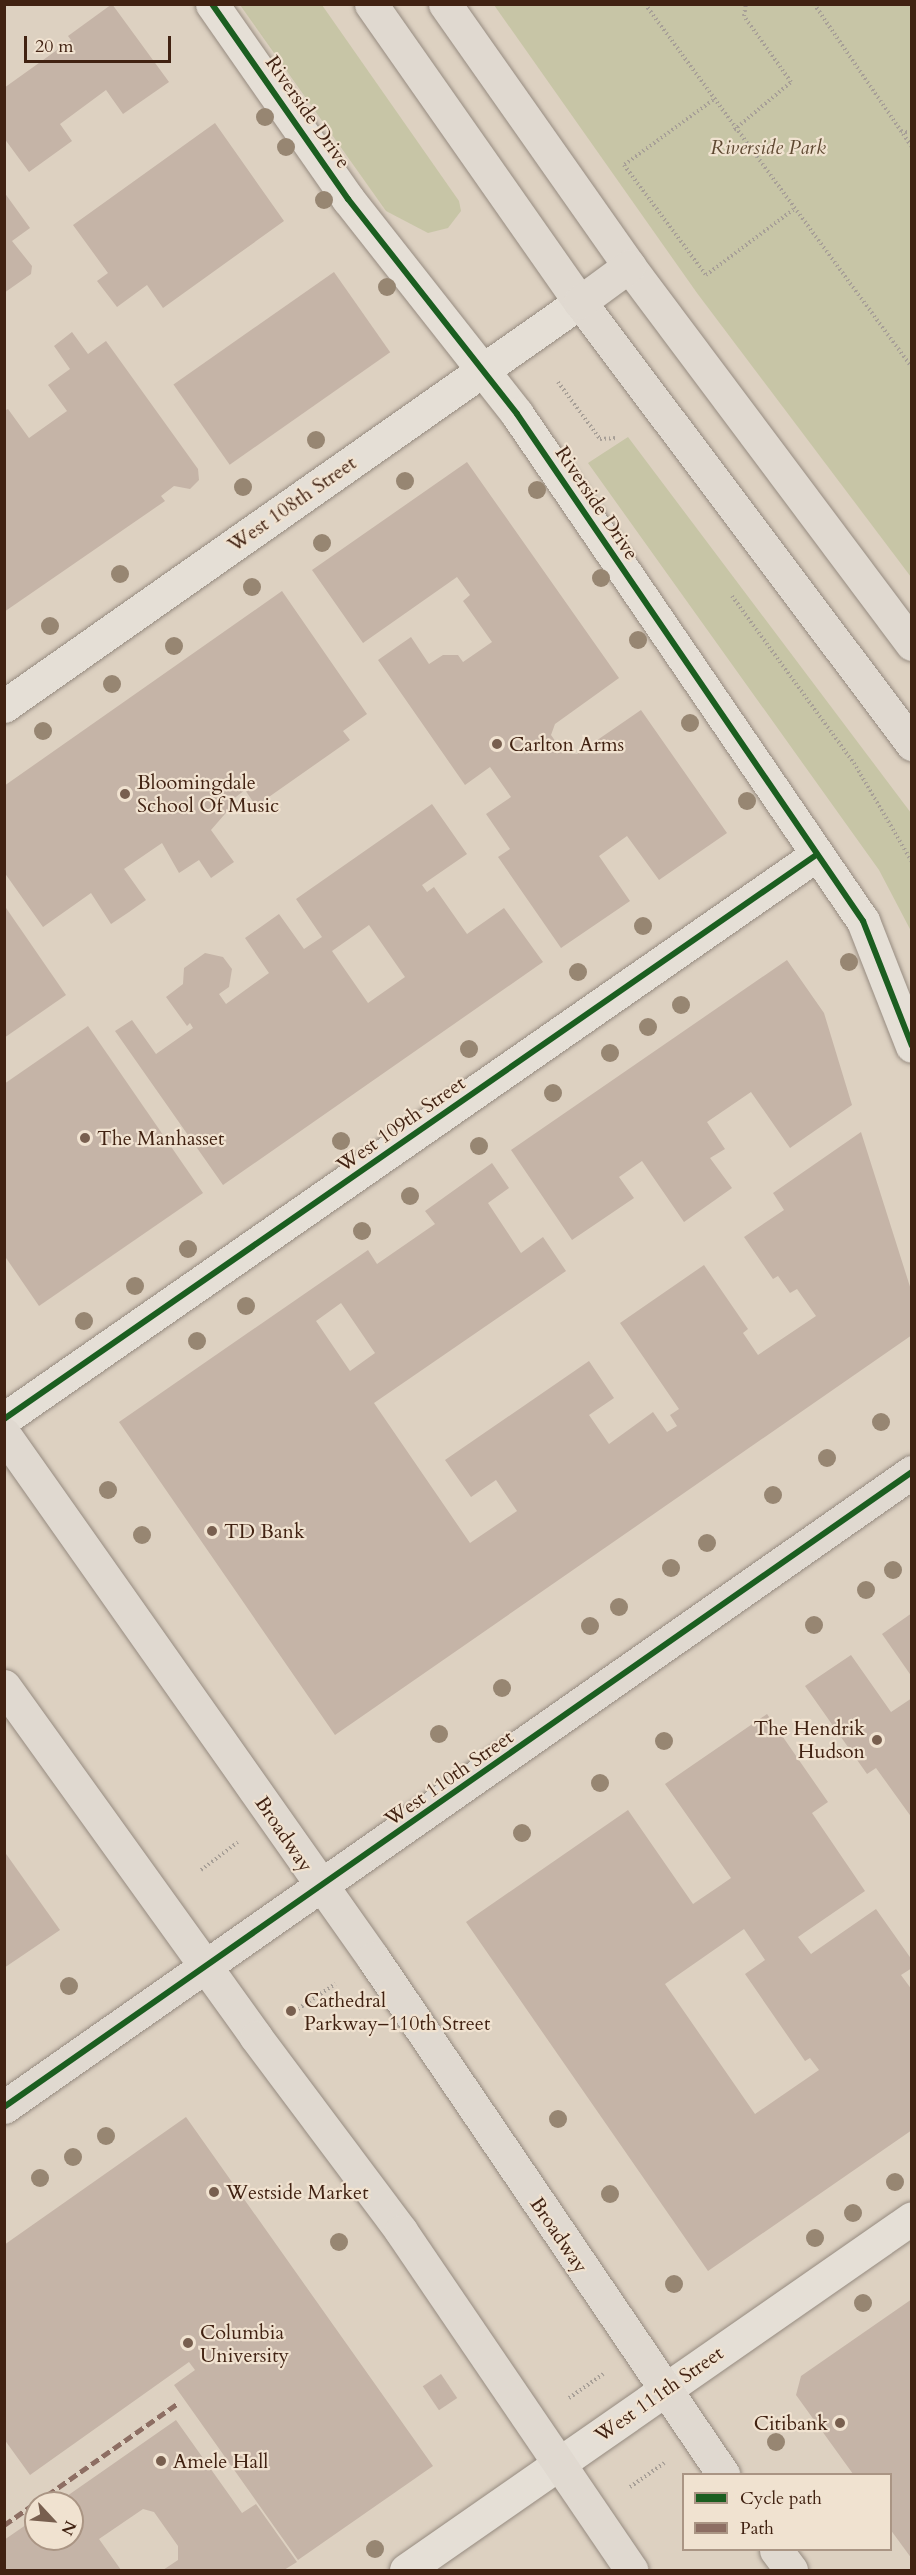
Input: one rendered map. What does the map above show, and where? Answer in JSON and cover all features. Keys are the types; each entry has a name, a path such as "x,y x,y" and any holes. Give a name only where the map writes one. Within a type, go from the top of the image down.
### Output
{"main road":[{"path":"371,4 580,302 912,744"},
{"path":"445,4 629,266 912,644"},
{"path":"580,302 629,266"},
{"name":"Broadway","path":"4,1434 320,1888 373,1958 722,2473"},
{"name":"West 110th Street","path":"4,2107 207,1969 912,1472"},
{"path":"4,1686 207,1969 401,2231 632,2571"},
{"path":"777,2551 791,2571"}],"street":[{"name":"Riverside Drive","path":"212,4 348,199 485,370 863,921 912,1046"},
{"name":"West 108th Street","path":"4,706 580,302"},
{"name":"West 109th Street","path":"4,1419 816,855"},
{"name":"West 111th Street","path":"406,2571 912,2218"}],"path":[{"path":"645,4 734,130 912,367"},
{"path":"734,130 791,82 744,16 746,4"},
{"path":"814,4 912,147"},
{"path":"712,100 624,165 706,275 793,210"},
{"path":"901,130 912,133"},
{"path":"558,382 600,439 617,438"},
{"path":"732,596 854,763 912,862"},
{"path":"201,1870 238,1842"},
{"path":"298,2009 335,1984"},
{"path":"569,2398 607,2372"},
{"path":"630,2487 670,2459"}],"green space":[{"path":"240,5 322,5 459,201 461,211 448,228 428,233 386,211"},
{"name":"Riverside Park","path":"494,5 911,5 911,577 697,293"},
{"path":"628,437 911,813 911,931 879,870 588,463"}],"building":[{"path":"112,4 169,82 123,114 106,90 60,124 72,141 29,172 4,138 4,88 71,40 68,36"},
{"path":"215,123 284,221 163,308 147,285 117,307 97,281 108,273 73,225"},
{"path":"4,192 30,228 12,241 32,266 31,274 4,293"},
{"path":"334,272 390,352 230,465 173,384"},
{"path":"72,332 88,354 106,341 198,469 199,480 190,489 174,486 161,496 165,501 4,612 4,411 8,409 29,438 67,411 48,385 70,369 54,346"},
{"name":"Carlton Arms","path":"467,462 619,678 555,724 551,735 563,752 577,754 641,710 727,833 659,880 627,836 599,856 630,901 561,948 498,857 510,849 486,814 511,797 490,767 465,785 378,660 411,637 429,664 443,655 458,655 463,662 492,642 463,601 470,595 457,577 363,643 312,570"},
{"path":"282,591 367,714 343,731 350,740 256,806 245,790 228,803 231,807 211,830 234,862 211,878 199,860 179,873 162,843 124,869 146,900 129,912 111,924 91,893 43,927 4,872 4,786"},
{"path":"432,804 467,854 422,885 427,892 434,887 467,934 504,908 543,962 223,1185 115,1031 132,1020 156,1054 193,1028 190,1023 187,1026 166,997 183,984 184,968 205,953 223,957 232,969 229,987 219,994 226,1004 269,973 245,938 279,914 304,949 322,937 296,899","holes":["369,925 405,977 368,1003 332,951"]},
{"path":"4,905 66,995 4,1038"},
{"path":"787,960 824,1013 852,1105 790,1148 751,1092 707,1122 725,1149 710,1158 732,1188 684,1222 642,1161 619,1177 634,1198 572,1240 511,1150"},
{"name":"The Manhasset","path":"88,1026 203,1193 39,1306 4,1255 4,1084"},
{"path":"861,1132 912,1293 912,1335 335,1735 119,1422 368,1250 377,1264 435,1224 425,1211 492,1163 509,1188 488,1203 521,1253 543,1237 566,1271 374,1403 470,1543 517,1511 496,1480 471,1497 445,1460 589,1361 614,1398 589,1415 609,1444 653,1412 667,1432 677,1426 670,1415 679,1409 620,1323 704,1265 748,1329 743,1333 758,1355 816,1316 797,1289 790,1293 778,1276 773,1279 744,1237 784,1210 773,1193","holes":["341,1303 375,1353 350,1371 316,1321"]},
{"path":"912,1613 912,1677 882,1634"},
{"name":"The Hendrik Hudson","path":"851,1655 891,1712 912,1698 912,1818 876,1768 867,1774 805,1686"},
{"path":"767,1714 828,1802 812,1813 865,1891 798,1937 811,1954 876,1909 912,1960 912,1968 901,1975 912,1990 912,2130 708,2271 466,1922 628,1810 693,1904 721,1885 731,1878 665,1784","holes":["744,1929 765,1960 745,1974 805,2061 810,2058 819,2070 755,2114 665,1984"]},
{"path":"4,1851 60,1930 4,1968"},
{"path":"186,2117 433,2466 298,2560 174,2385 195,2370 189,2362 30,2475 4,2439 4,2245"},
{"path":"912,2299 912,2559 892,2532 892,2473 852,2473 796,2395 801,2376"},
{"path":"441,2374 457,2398 439,2410 423,2386"},
{"name":"Amele Hall","path":"176,2420 242,2513 256,2504 297,2562 284,2570 163,2570 178,2560 178,2546 154,2512 143,2509 99,2539 121,2570 4,2570 4,2540 24,2526 24,2551 84,2551 84,2491 74,2491"}],"marked path":[{"path":"53,2491 177,2404"},
{"path":"4,2525 24,2511"}],"cycle path":[{"path":"212,4 348,199 517,414 863,921 912,1046"},
{"path":"4,1419 816,855"},
{"path":"4,2107 912,1472"}],"place":[{"name":"Carlton Arms","path":"497,744"},
{"name":"Bloomingdale School Of Music","path":"125,794"},
{"name":"The Manhasset","path":"85,1138"},
{"name":"TD Bank","path":"212,1531"},
{"name":"The Hendrik Hudson","path":"877,1740"},
{"name":"Cathedral Parkway–110th Street","path":"291,2011"},
{"name":"Westside Market","path":"214,2192"},
{"name":"Columbia University","path":"188,2343"},
{"name":"Citibank","path":"840,2423"},
{"name":"Amele Hall","path":"161,2461"}]}
